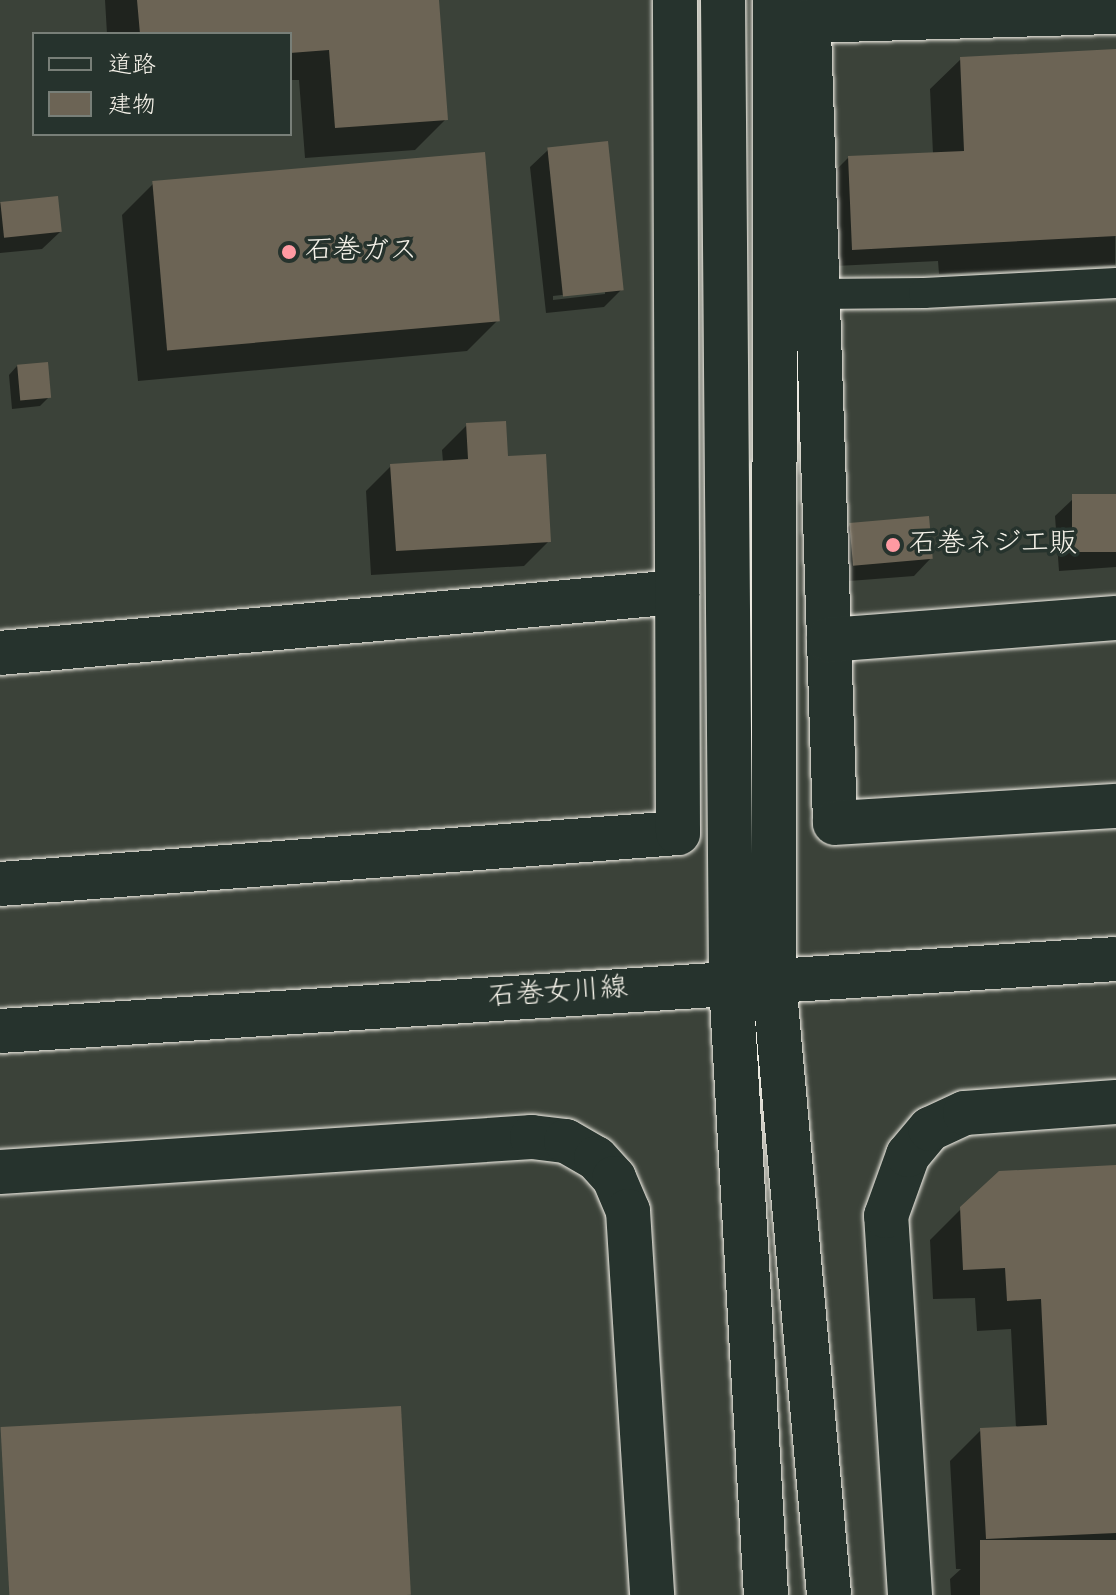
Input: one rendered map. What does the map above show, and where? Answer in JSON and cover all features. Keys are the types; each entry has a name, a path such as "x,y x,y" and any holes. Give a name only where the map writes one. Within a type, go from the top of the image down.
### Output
{"street":[{"path":"0,884 678,833 675,0"},
{"path":"723,0 731,983 766,1595"},
{"path":"797,7 1116,12"},
{"path":"797,7 818,294 835,823 1116,806"},
{"path":"797,7 774,981 829,1595"},
{"path":"0,653 677,592"},
{"path":"829,640 1116,618"},
{"name":"石巻女川線","path":"0,1031 1116,959"},
{"path":"910,1595 886,1216 908,1155 930,1129 965,1113 1116,1102"},
{"path":"0,1172 532,1137 566,1141 596,1158 614,1178 628,1211 652,1595"}],"lane":[{"path":"818,294 924,293 1116,283"}],"building":[{"path":"137,0 439,0 448,120 335,128 329,50 292,53 292,32 140,32"},
{"path":"1116,49 1116,236 852,250 848,156 964,151 960,57"},
{"path":"608,141 624,290 563,297 547,147"},
{"path":"485,152 500,321 167,350 152,181"},
{"path":"58,196 62,232 4,238 0,202"},
{"path":"48,362 51,398 20,401 17,365"},
{"path":"506,421 508,456 546,454 551,542 396,551 390,464 468,459 466,423"},
{"path":"1072,494 1116,494 1116,552 1072,552"},
{"path":"929,516 933,559 853,566 849,523"},
{"path":"1116,1165 1116,1533 986,1539 980,1428 1047,1425 1041,1299 1007,1301 1005,1268 963,1270 960,1207 999,1171"},
{"path":"401,1406 411,1595 9,1595 1,1427"},
{"path":"980,1540 1116,1540 1116,1595 980,1595"}],"place":[{"name":"石巻ガス","path":"289,252"},
{"name":"石巻ネジ工販","path":"893,545"}]}
